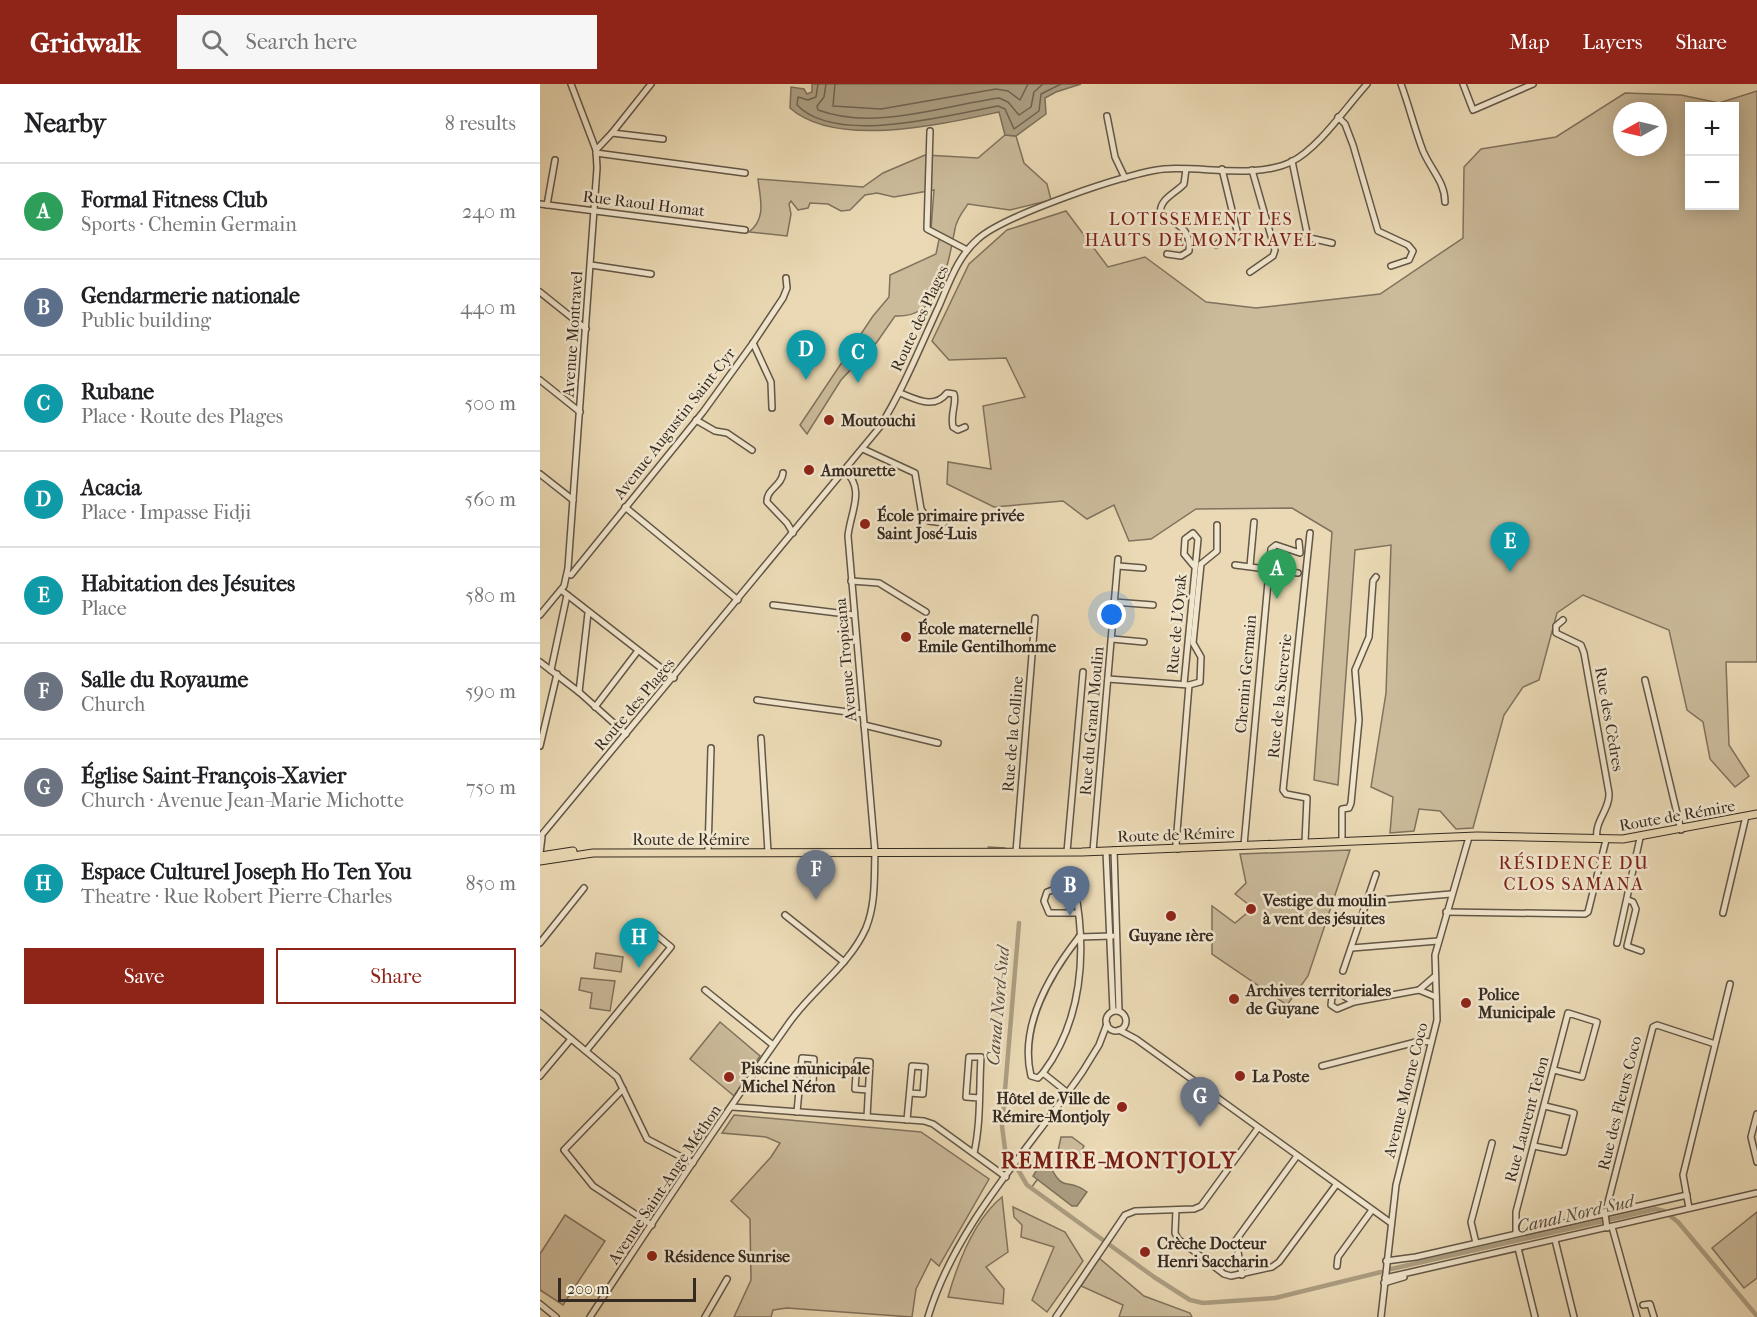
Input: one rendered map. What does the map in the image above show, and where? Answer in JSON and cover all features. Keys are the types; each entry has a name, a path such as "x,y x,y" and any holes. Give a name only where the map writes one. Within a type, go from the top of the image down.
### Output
{"main road":[{"name":"Route de Rémire","path":"540,855 552,852 1067,852 1469,837 1606,840 1640,838 1757,814"},
{"name":"Route de Rémire","path":"540,861 593,853"}],"street":[{"name":"Avenue Montravel","path":"540,615 561,590 567,574 595,211 596,152 571,84"},
{"path":"596,152 651,84"},
{"name":"Route des Plages","path":"540,855 542,835 863,449 900,393 967,250 979,238 1017,217 1147,172 1186,169 1267,169 1292,161 1314,144 1367,84"},
{"path":"1401,84 1430,167 1442,182 1445,202"},
{"path":"1463,84 1473,110 1533,84"},
{"path":"1107,116 1115,157 1125,178"},
{"path":"1338,117 1345,124 1353,145 1378,231 1408,245 1413,252 1409,260 1391,266"},
{"path":"930,131 927,229 967,250"},
{"path":"612,133 663,139"},
{"path":"596,152 745,172"},
{"path":"547,205 555,160"},
{"path":"1292,161 1307,233 1310,238 1332,243"},
{"path":"1167,254 1181,256 1189,251 1189,238 1183,226 1161,215 1160,209 1162,202 1184,184 1186,169"},
{"path":"1216,245 1223,239 1236,238 1238,235 1222,169"},
{"path":"1250,272 1273,256 1275,250 1252,170"},
{"name":"Rue Raoul Homat","path":"540,204 745,230"},
{"path":"591,265 651,274"},
{"name":"Avenue Augustin Saint-Cyr","path":"567,574 571,574 626,507 753,344 783,298 787,288 786,278"},
{"path":"540,292 586,329"},
{"path":"753,344 771,382 772,408"},
{"path":"540,380 580,412"},
{"path":"900,393 928,403 939,401 947,393 954,394 955,402 951,410 953,427 958,430 965,427"},
{"path":"696,420 715,431 727,433 752,450"},
{"path":"863,449 915,473 923,514 929,520 944,523"},
{"name":"Avenue Tropicana","path":"845,471 856,483 858,493 848,536 875,852"},
{"path":"783,473 782,480 770,491 767,502 787,523 793,533"},
{"path":"540,474 573,500"},
{"path":"626,507 738,600"},
{"path":"1250,566 1254,522"},
{"path":"1108,679 1187,685 1200,682 1201,657 1193,642 1202,564 1217,551 1216,525"},
{"name":"Rue de L'Oyak","path":"1178,849 1176,844 1194,566 1198,539 1193,533 1185,539 1184,554 1194,566"},
{"name":"Rue de la Sucrerie","path":"1305,842 1307,798 1286,794 1284,790 1310,533"},
{"name":"Chemin Germain","path":"1244,845 1268,569 1274,546 1300,553 1299,542"},
{"name":"Rue du Grand Moulin","path":"1093,851 1118,562 1143,568"},
{"path":"1235,565 1298,573"},
{"path":"1342,841 1342,809 1349,808 1351,803 1357,747 1359,706 1354,687 1355,670 1369,637 1373,581 1376,577"},
{"path":"851,581 879,583 926,612"},
{"path":"561,590 637,652 674,678"},
{"path":"551,670 567,595"},
{"path":"1114,602 1153,605"},
{"path":"773,605 854,615"},
{"path":"579,692 588,613"},
{"name":"Rue de la Colline","path":"1016,852 1035,618"},
{"name":"Rue des Cèdres","path":"1563,620 1556,626 1556,633 1581,645 1584,653 1609,793 1607,807 1596,831 1598,839"},
{"path":"1112,639 1144,642"},
{"path":"595,706 637,652"},
{"path":"540,662 579,692 626,734"},
{"path":"1067,852 1083,672"},
{"path":"540,746 557,674"},
{"path":"1645,680 1681,830"},
{"path":"757,700 863,714"},
{"path":"864,725 938,743"},
{"path":"760,738 768,852"},
{"path":"708,852 711,748"},
{"path":"1723,913 1746,816"},
{"name":"Avenue Morne Coco","path":"1381,1317 1396,1185 1437,1020 1434,977 1438,941 1469,837"},
{"path":"1617,943 1640,838"},
{"path":"1446,912 1585,914 1588,912 1606,840"},
{"path":"541,845 545,851 552,852"},
{"path":"1110,851 1116,1011"},
{"name":"Avenue Saint-Ange Méthon","path":"590,1317 806,999 856,948 873,905 875,852"},
{"path":"1343,971 1376,874"},
{"path":"1078,913 1049,913 1044,901 1047,892 1061,887 1075,890 1078,913 1079,937 1080,981 1068,1031 1043,1073 1038,1078 1031,1076 1029,1042 1037,1011 1050,977 1079,937"},
{"path":"540,943 584,888"},
{"path":"1368,901 1451,894"},
{"path":"1628,900 1636,909 1627,945 1641,951"},
{"path":"785,915 844,962"},
{"path":"586,1051 670,947 642,923"},
{"path":"1079,937 1113,936"},
{"path":"1352,948 1438,941"},
{"path":"1354,1002 1419,990 1434,977"},
{"path":"1688,1202 1683,1175 1730,984"},
{"path":"705,990 773,1045"},
{"path":"1419,990 1436,997"},
{"path":"1116,1011 1124,1015 1136,1039"},
{"path":"929,1317 939,1287 973,1223 1068,1093 1099,1045 1108,1015 1116,1011"},
{"path":"540,1013 617,1077 636,1121 647,1139 693,1163"},
{"name":"Rue Laurent Telon","path":"1516,1233 1516,1212 1568,1013 1597,1024 1582,1077 1554,1070"},
{"path":"1099,1045 1126,1022"},
{"path":"1107,1024 1136,1039 1391,1223"},
{"name":"Rue des Fleurs Coco","path":"1605,1215 1653,1027 1657,1025 1715,1044"},
{"path":"540,1076 571,1039"},
{"path":"1322,1066 1420,1041 1431,1042"},
{"path":"974,1153 979,1098 981,1057 969,1057 966,1096 979,1098"},
{"path":"797,1112 802,1058 814,1059 813,1085 800,1085"},
{"path":"867,1117 870,1062 857,1061 855,1089 868,1090"},
{"path":"907,1120 912,1066 925,1067 923,1094 910,1093"},
{"path":"1043,1073 1068,1093"},
{"path":"623,1089 564,1150 592,1186 652,1226"},
{"path":"1534,1146 1564,1152 1574,1113 1545,1106"},
{"path":"732,1107 933,1124 1006,1177"},
{"path":"1757,1114 1751,1137 1757,1162"},
{"path":"1056,1317 1104,1244 1130,1212 1176,1210 1200,1206 1258,1128"},
{"path":"1476,1243 1471,1222 1492,1143"},
{"path":"1242,1275 1236,1240 1297,1156"},
{"path":"1176,1210 1175,1233 1178,1239 1224,1274 1242,1275 1272,1268 1279,1262 1336,1185"},
{"path":"1386,1261 1416,1257 1605,1215 1757,1193"},
{"path":"1385,1281 1410,1273 1673,1213 1688,1202"},
{"path":"1337,1266 1338,1257 1372,1210"},
{"path":"1605,1215 1637,1317"},
{"path":"1555,1240 1574,1317"},
{"path":"1518,1248 1535,1317"},
{"path":"705,1317 727,1279"},
{"path":"540,1304 556,1317"},
{"path":"1643,1305 1650,1304 1654,1317"}],"shaded area":[{"path":"1757,91 1757,662 1726,662 1729,745 1749,776 1735,787 1710,759 1703,722 1687,710 1669,630 1583,595 1557,613 1539,680 1523,687 1504,715 1473,828 1456,829 1440,811 1419,809 1414,831 1390,833 1393,797 1371,787 1386,693 1391,545 1355,550 1338,785 1314,780 1332,532 1292,508 1196,509 1151,539 1129,541 1114,505 1087,519 1063,501 994,507 947,484 948,462 991,469 983,406 1025,397 1006,358 949,360 932,341 969,264 1007,230 1066,211 1108,267 1145,257 1206,302 1256,308 1380,294 1463,238 1464,167 1481,149 1556,137 1625,93 1681,95 1714,102 1685,102 1685,210 1739,210 1739,102 1722,102"},
{"path":"1005,135 1016,136 1024,163 1047,184 1051,200 1010,210 968,204 957,222 945,272 932,299 923,308 910,315 895,316 877,342 841,380 807,434 800,425 873,316 889,297 890,275 936,254 940,235 931,229 934,190 894,197 877,193 865,195 850,210 841,211 828,204 810,203 808,208 798,210 791,201 787,236 749,232 755,227 760,214 758,179 863,187 883,173 925,155 978,158"},
{"path":"1350,850 1308,976 1287,1005 1212,954 1212,906 1235,923 1253,908 1235,894 1246,883 1240,854"},
{"path":"596,953 623,957 621,972 594,968"},
{"path":"581,978 615,981 610,1011 590,1008 592,993 579,990"},
{"name":"Piscine municipale Michel Néron","path":"720,1022 760,1056 734,1096 690,1059"},
{"path":"734,1115 921,1132 989,1179 939,1266 931,1259 916,1289 912,1317 787,1308 773,1310 771,1317 734,1317 751,1280 750,1219 731,1201 771,1157 780,1143 766,1137 722,1133"},
{"path":"1061,1137 1072,1137 1084,1146 1076,1162 1058,1151"},
{"path":"1002,1197 1008,1252 986,1267 1004,1289 1003,1304 948,1297 968,1242 983,1217"},
{"path":"1013,1207 1065,1232 1083,1261 1047,1312 1032,1300 1054,1247 1021,1237 1022,1225 1014,1217"},
{"path":"1757,1212 1757,1278 1744,1288 1712,1248"},
{"path":"565,1215 605,1241 563,1305 540,1290 540,1254"},
{"path":"1099,1258 1144,1296 1190,1313 1192,1317 1119,1317 1123,1305 1081,1286"}],"water":[{"path":"812,84 1081,84 1045,98 1046,114 1016,136 1005,135 999,112 920,127 891,130 834,128 810,120 790,108 791,87 804,89 807,94 812,92"},
{"path":"1048,1162 1058,1179 1087,1192 1077,1206 1072,1206 1033,1176 1041,1163"}],"waterway":[{"path":"988,847 1005,848"},
{"name":"Canal Nord-Sud","path":"1011,1163 1005,1149 1002,1126 1019,923"},
{"name":"Canal Nord-Sud","path":"1017,1168 1027,1185 1154,1277 1190,1300 1203,1303 1275,1298 1381,1272"},
{"path":"1031,1188 1037,1180"},
{"name":"Canal Nord-Sud","path":"1391,1269 1656,1209 1664,1211 1678,1222 1757,1316"}],"place":[{"name":"Acacia","path":"806,380"},
{"name":"Rubane","path":"858,383"},
{"name":"Moutouchi","path":"829,420"},
{"name":"Amourette","path":"809,470"},
{"name":"École primaire privée Saint José-Luis","path":"865,524"},
{"name":"Habitation des Jésuites","path":"1510,572"},
{"name":"Formal Fitness Club","path":"1277,599"},
{"name":"École maternelle Emile Gentilhomme","path":"906,637"},
{"name":"Salle du Royaume","path":"816,900"},
{"name":"Vestige du moulin à vent des jésuites","path":"1251,909"},
{"name":"Gendarmerie nationale","path":"1070,916"},
{"name":"Guyane 1ère","path":"1171,916"},
{"name":"Espace Culturel Joseph Ho Ten You","path":"639,968"},
{"name":"Archives territoriales de Guyane","path":"1234,999"},
{"name":"Police Municipale","path":"1466,1003"},
{"name":"La Poste","path":"1240,1076"},
{"name":"Piscine municipale Michel Néron","path":"729,1077"},
{"name":"Hôtel de Ville de Rémire-Montjoly","path":"1122,1107"},
{"name":"Église Saint-François-Xavier","path":"1200,1127"},
{"name":"Crèche Docteur Henri Saccharin","path":"1145,1252"},
{"name":"Résidence Sunrise","path":"652,1256"}],"district":[{"name":"LOTISSEMENT LES HAUTS DE MONTRAVEL","path":"1201,229"},
{"name":"RÉSIDENCE DU CLOS SAMANA","path":"1574,873"},
{"name":"REMIRE-MONTJOLY","path":"1119,1160"}]}
